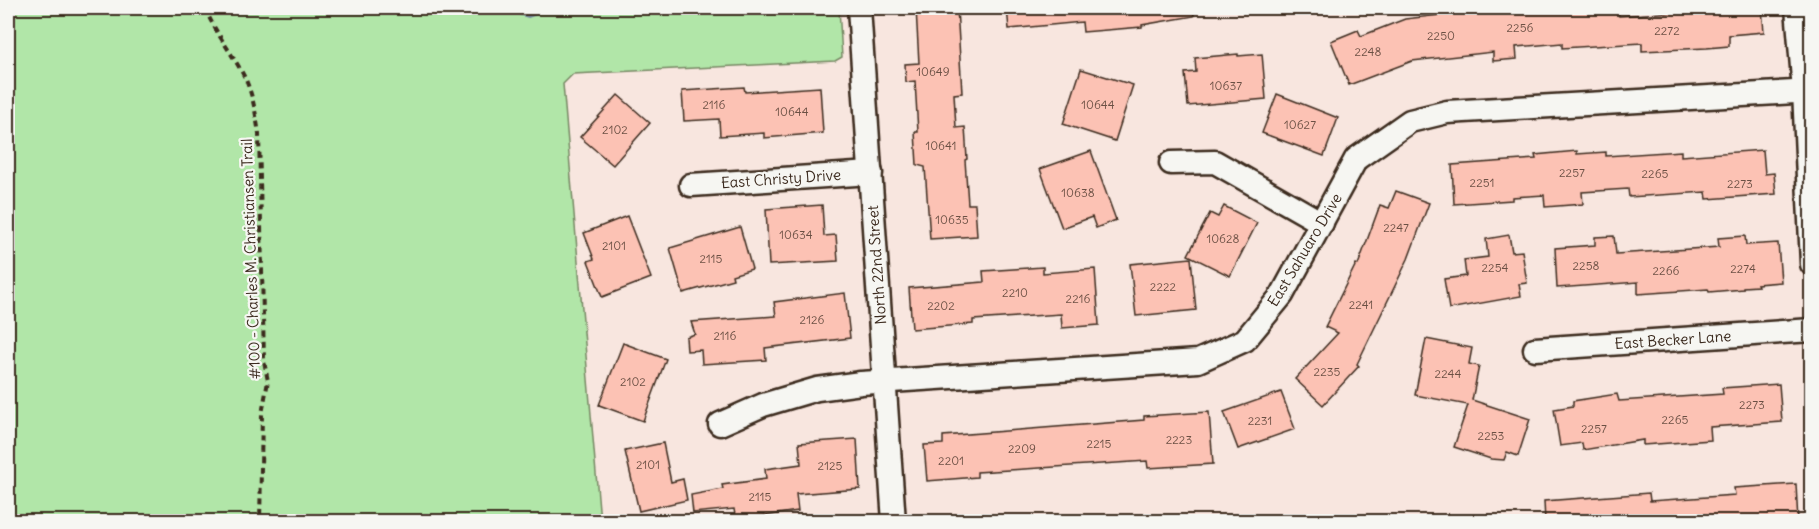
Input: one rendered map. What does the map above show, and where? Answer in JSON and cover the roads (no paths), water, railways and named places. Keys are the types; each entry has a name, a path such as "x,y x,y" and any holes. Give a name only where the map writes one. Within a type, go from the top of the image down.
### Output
{"street":[{"name":"North 22nd Street","path":"859,8 894,522"},
{"path":"1797,8 1808,91 1812,264"},
{"name":"East Sahuaro Drive","path":"720,424 763,405 817,389 884,382 1198,361 1245,340 1282,295 1356,159 1410,121 1447,112 1808,91"},
{"path":"1171,163 1215,162 1322,223"},
{"name":"East Christy Drive","path":"692,185 871,173"},
{"name":"East Becker Lane","path":"1535,349 1812,330"}],"waterway":[{"path":"505,8 528,15 546,8"}]}
